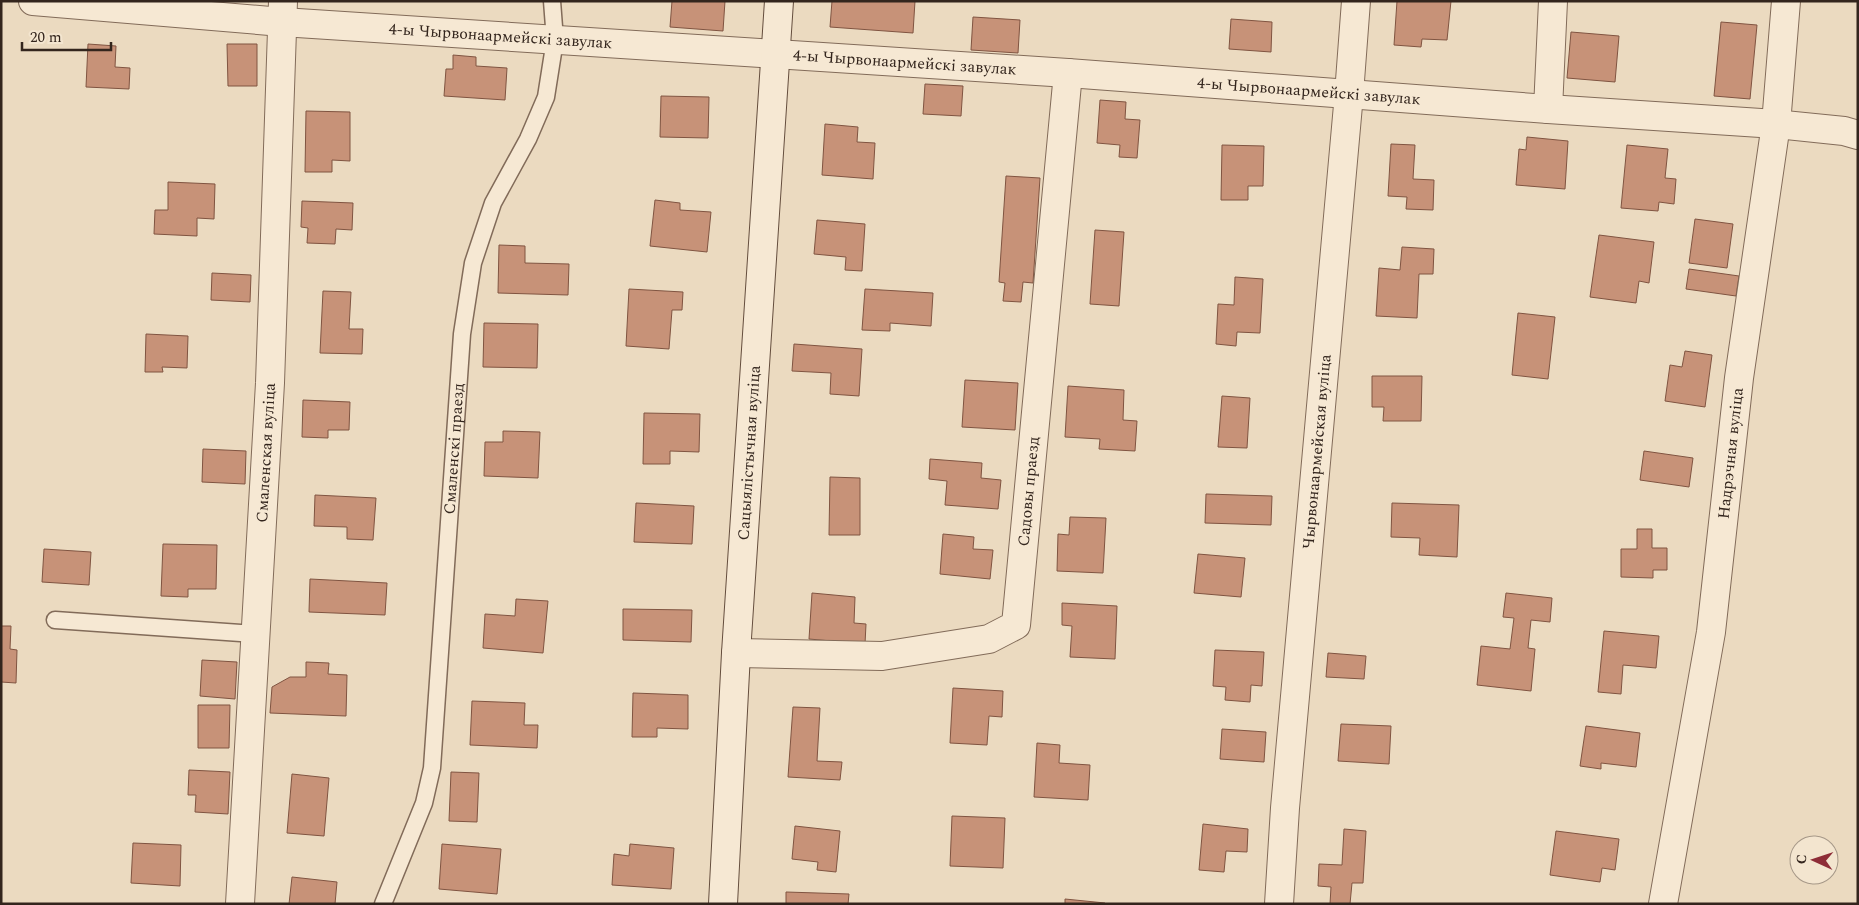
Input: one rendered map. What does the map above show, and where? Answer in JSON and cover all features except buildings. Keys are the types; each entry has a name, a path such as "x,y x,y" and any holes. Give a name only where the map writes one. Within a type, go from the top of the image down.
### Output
{"street":[{"name":"4-ы Чырвонаармейскі завулак","path":"33,1 282,12 555,40 1068,73 1776,124 1844,131 1858,135"},
{"name":"Сацыялістычная вуліца","path":"723,904 736,653 779,1"},
{"name":"Чырвонаармейская вуліца","path":"1279,904 1285,808 1356,1"},
{"path":"1548,109 1553,1"},
{"name":"Надрэчная вуліца","path":"1663,904 1711,632 1740,378 1776,124 1786,1"},
{"name":"Смаленская вуліца","path":"240,904 270,382 282,12"},
{"name":"Садовы праезд","path":"736,653 882,656 989,639 1016,625 1068,73"}],"lane":[{"name":"Смаленскі праезд","path":"383,904 424,803 432,768 462,334 473,263 493,203 528,139 546,97 555,40 552,1"},
{"path":"55,620 255,634"}]}
